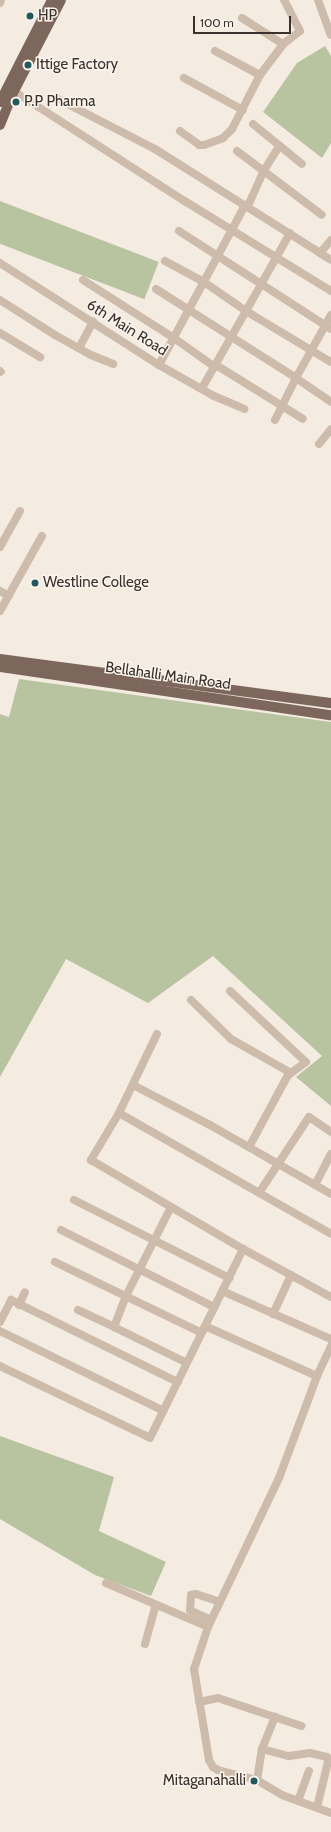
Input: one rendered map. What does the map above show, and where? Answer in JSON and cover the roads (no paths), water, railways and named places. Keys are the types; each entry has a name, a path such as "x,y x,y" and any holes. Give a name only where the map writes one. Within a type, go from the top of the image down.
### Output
{"main road":[{"path":"0,125 10,89 52,0"},
{"path":"0,102 10,89 61,0"},
{"name":"Bellahalli Main Road","path":"0,659 331,703"},
{"name":"Bellahalli Main Road","path":"0,666 331,715"}],"street":[{"path":"180,131 199,145 204,145 223,138 232,129 260,75 283,44 300,31 284,0"},
{"path":"318,0 331,35"},
{"path":"242,18 283,44"},
{"path":"215,51 260,75"},
{"path":"184,78 243,110"},
{"path":"10,89 183,200 233,229 275,257 331,290"},
{"path":"58,99 124,132 247,205 331,260"},
{"path":"253,124 302,164"},
{"path":"159,365 247,205 263,172 279,146"},
{"path":"237,151 322,215"},
{"path":"179,230 328,327"},
{"path":"202,388 290,233"},
{"path":"320,252 331,240"},
{"path":"165,261 204,282 310,351 331,362"},
{"name":"6th Main Road","path":"0,263 159,365 214,396 244,409"},
{"path":"83,280 215,366 303,419"},
{"path":"156,289 331,402"},
{"path":"0,300 79,348 113,364"},
{"path":"275,420 310,351 328,327 331,315"},
{"path":"79,348 93,322"},
{"path":"0,333 40,357"},
{"path":"319,444 331,429"},
{"path":"0,547 20,511"},
{"path":"0,611 42,536"},
{"path":"0,591 9,596"},
{"path":"230,990 306,1062 291,1073 249,1147"},
{"path":"191,1000 232,1039 291,1073"},
{"path":"157,1034 119,1113 91,1160 243,1249 331,1297"},
{"path":"133,1085 280,1164 331,1194"},
{"path":"119,1113 331,1234"},
{"path":"259,1194 280,1164 309,1117 331,1132"},
{"path":"315,1184 331,1154"},
{"path":"74,1200 229,1278"},
{"path":"114,1327 126,1296 170,1207"},
{"path":"61,1230 214,1307"},
{"path":"0,1366 150,1438 243,1249"},
{"path":"55,1262 126,1296 203,1330 317,1376"},
{"path":"274,1314 290,1275"},
{"path":"222,1291 331,1339"},
{"path":"19,1305 25,1292"},
{"path":"0,1322 11,1300 178,1382"},
{"path":"78,1310 183,1361"},
{"path":"0,1331 164,1410"},
{"path":"331,1346 317,1376 279,1478 209,1623 194,1669 209,1760 213,1767 218,1770 258,1780 282,1795 331,1813"},
{"path":"106,1583 156,1604 209,1623"},
{"path":"209,1623 190,1610 191,1595 196,1594 220,1602"},
{"path":"145,1644 156,1604"},
{"path":"199,1702 218,1698 301,1726"},
{"path":"258,1780 262,1749 274,1716"},
{"path":"262,1749 288,1756 310,1753 327,1757 328,1762 317,1807"},
{"path":"298,1801 309,1771"}],"place":[{"name":"HP","path":"30,16"},
{"name":"Ittige Factory","path":"28,65"},
{"name":"P.P Pharma","path":"16,102"},
{"name":"Westline College","path":"35,583"},
{"name":"Mitaganahalli","path":"254,1781"}]}
